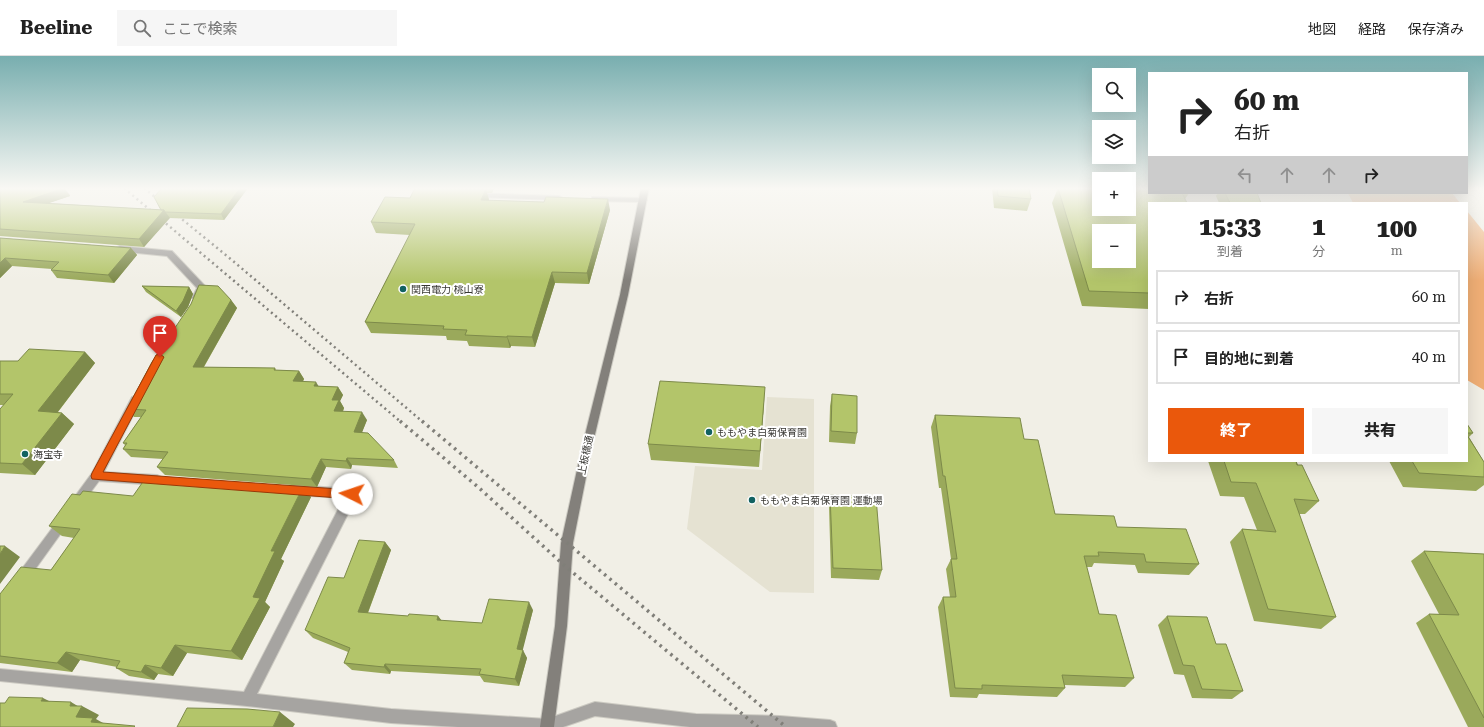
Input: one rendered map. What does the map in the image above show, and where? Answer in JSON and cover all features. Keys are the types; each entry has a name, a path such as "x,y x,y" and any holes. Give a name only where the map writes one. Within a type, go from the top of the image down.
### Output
{"street":[{"name":"上板橋通","path":"547,726 561,626 566,544 587,446 624,295 640,219"},
{"path":"110,249 169,253 202,288 193,309"},
{"path":"15,587 96,476 141,392"},
{"path":"96,476 166,481"},
{"path":"247,699 352,494 282,489"},
{"path":"0,675 247,699 392,716 547,726 595,709 700,724 780,722 830,727"}],"shaded area":[{"path":"1468,219 1474,219 1484,232 1484,390 1468,381"},
{"name":"ももやま白菊保育園 運動場","path":"767,397 814,399 814,593 770,592 687,529 695,466 762,470"}],"building":[{"path":"0,219 156,219 139,239 0,229"},
{"path":"373,219 602,219 587,273 552,272 532,337 465,335 467,330 443,329 444,326 365,322 415,224 371,222"},
{"path":"1067,219 1148,219 1148,293 1089,291"},
{"path":"0,238 131,248 108,275 51,270 59,262 5,258 0,263"},
{"path":"199,285 218,286 231,300 193,367 275,368 274,370 299,371 293,381 316,382 314,386 338,387 332,400 339,400 334,411 362,412 354,432 368,433 394,460 347,458 346,461 321,459 311,479 157,467 168,452 123,449 127,443 123,443 146,410 127,409 152,362 191,304"},
{"path":"142,286 189,287 183,301 176,311"},
{"path":"29,349 85,352 38,411 62,413 22,464 0,463 0,409 13,394 0,394 0,361 18,361"},
{"name":"ももやま白菊保育園","path":"660,381 765,387 760,451 648,444"},
{"path":"832,394 857,396 857,433 831,431"},
{"path":"935,415 1020,418 1024,439 1038,440 1055,514 1114,516 1117,527 1186,529 1199,564 1146,562 1144,554 1098,552 1099,556 1084,556 1099,614 1116,615 1134,678 1062,675 1065,688 982,685 982,689 955,688 943,597 956,597 951,559 957,559 945,476 943,476"},
{"path":"1468,426 1473,433 1468,433"},
{"path":"1468,437 1484,462 1484,477 1419,473 1413,462 1468,462"},
{"path":"1224,462 1296,462 1297,465 1302,465 1319,501 1294,499 1336,617 1268,609 1242,529 1276,532 1256,483 1231,482"},
{"path":"147,476 303,487 271,551 275,551 253,597 260,598 231,651 175,645 161,668 145,665 141,672 116,668 120,661 66,652 57,663 0,656 0,594 21,567 51,570 80,529 49,526 72,494 80,495 83,491 133,496"},
{"path":"830,495 876,497 882,570 833,568"},
{"path":"359,540 385,542 358,612 408,616 409,614 438,616 437,620 482,623 489,599 529,602 517,649 523,650 515,679 479,674 481,669 385,664 384,667 344,663 350,648 305,630 328,577 344,578"},
{"path":"0,546 5,546 0,554"},
{"path":"1424,551 1484,554 1484,718 1429,614 1459,615"},
{"path":"1167,616 1207,617 1216,644 1226,644 1243,691 1202,689 1194,666 1183,665"},
{"path":"9,697 43,698 41,701 71,702 70,706 82,706 76,717 93,718 91,722 135,726 0,727 0,703 5,703"},
{"path":"187,708 247,709 280,712 273,727 177,727"}],"railway":[{"path":"161,219 401,422"},
{"path":"182,219 423,422"},
{"path":"400,421 478,487 565,566 758,727"},
{"path":"422,421 786,727"}],"place":[{"name":"関西電力 桃山寮","path":"403,289"},
{"name":"ももやま白菊保育園","path":"709,432"},
{"name":"海宝寺","path":"25,454"},
{"name":"ももやま白菊保育園 運動場","path":"752,500"}],"route":[{"path":"160,357 96,476 352,494"}]}
